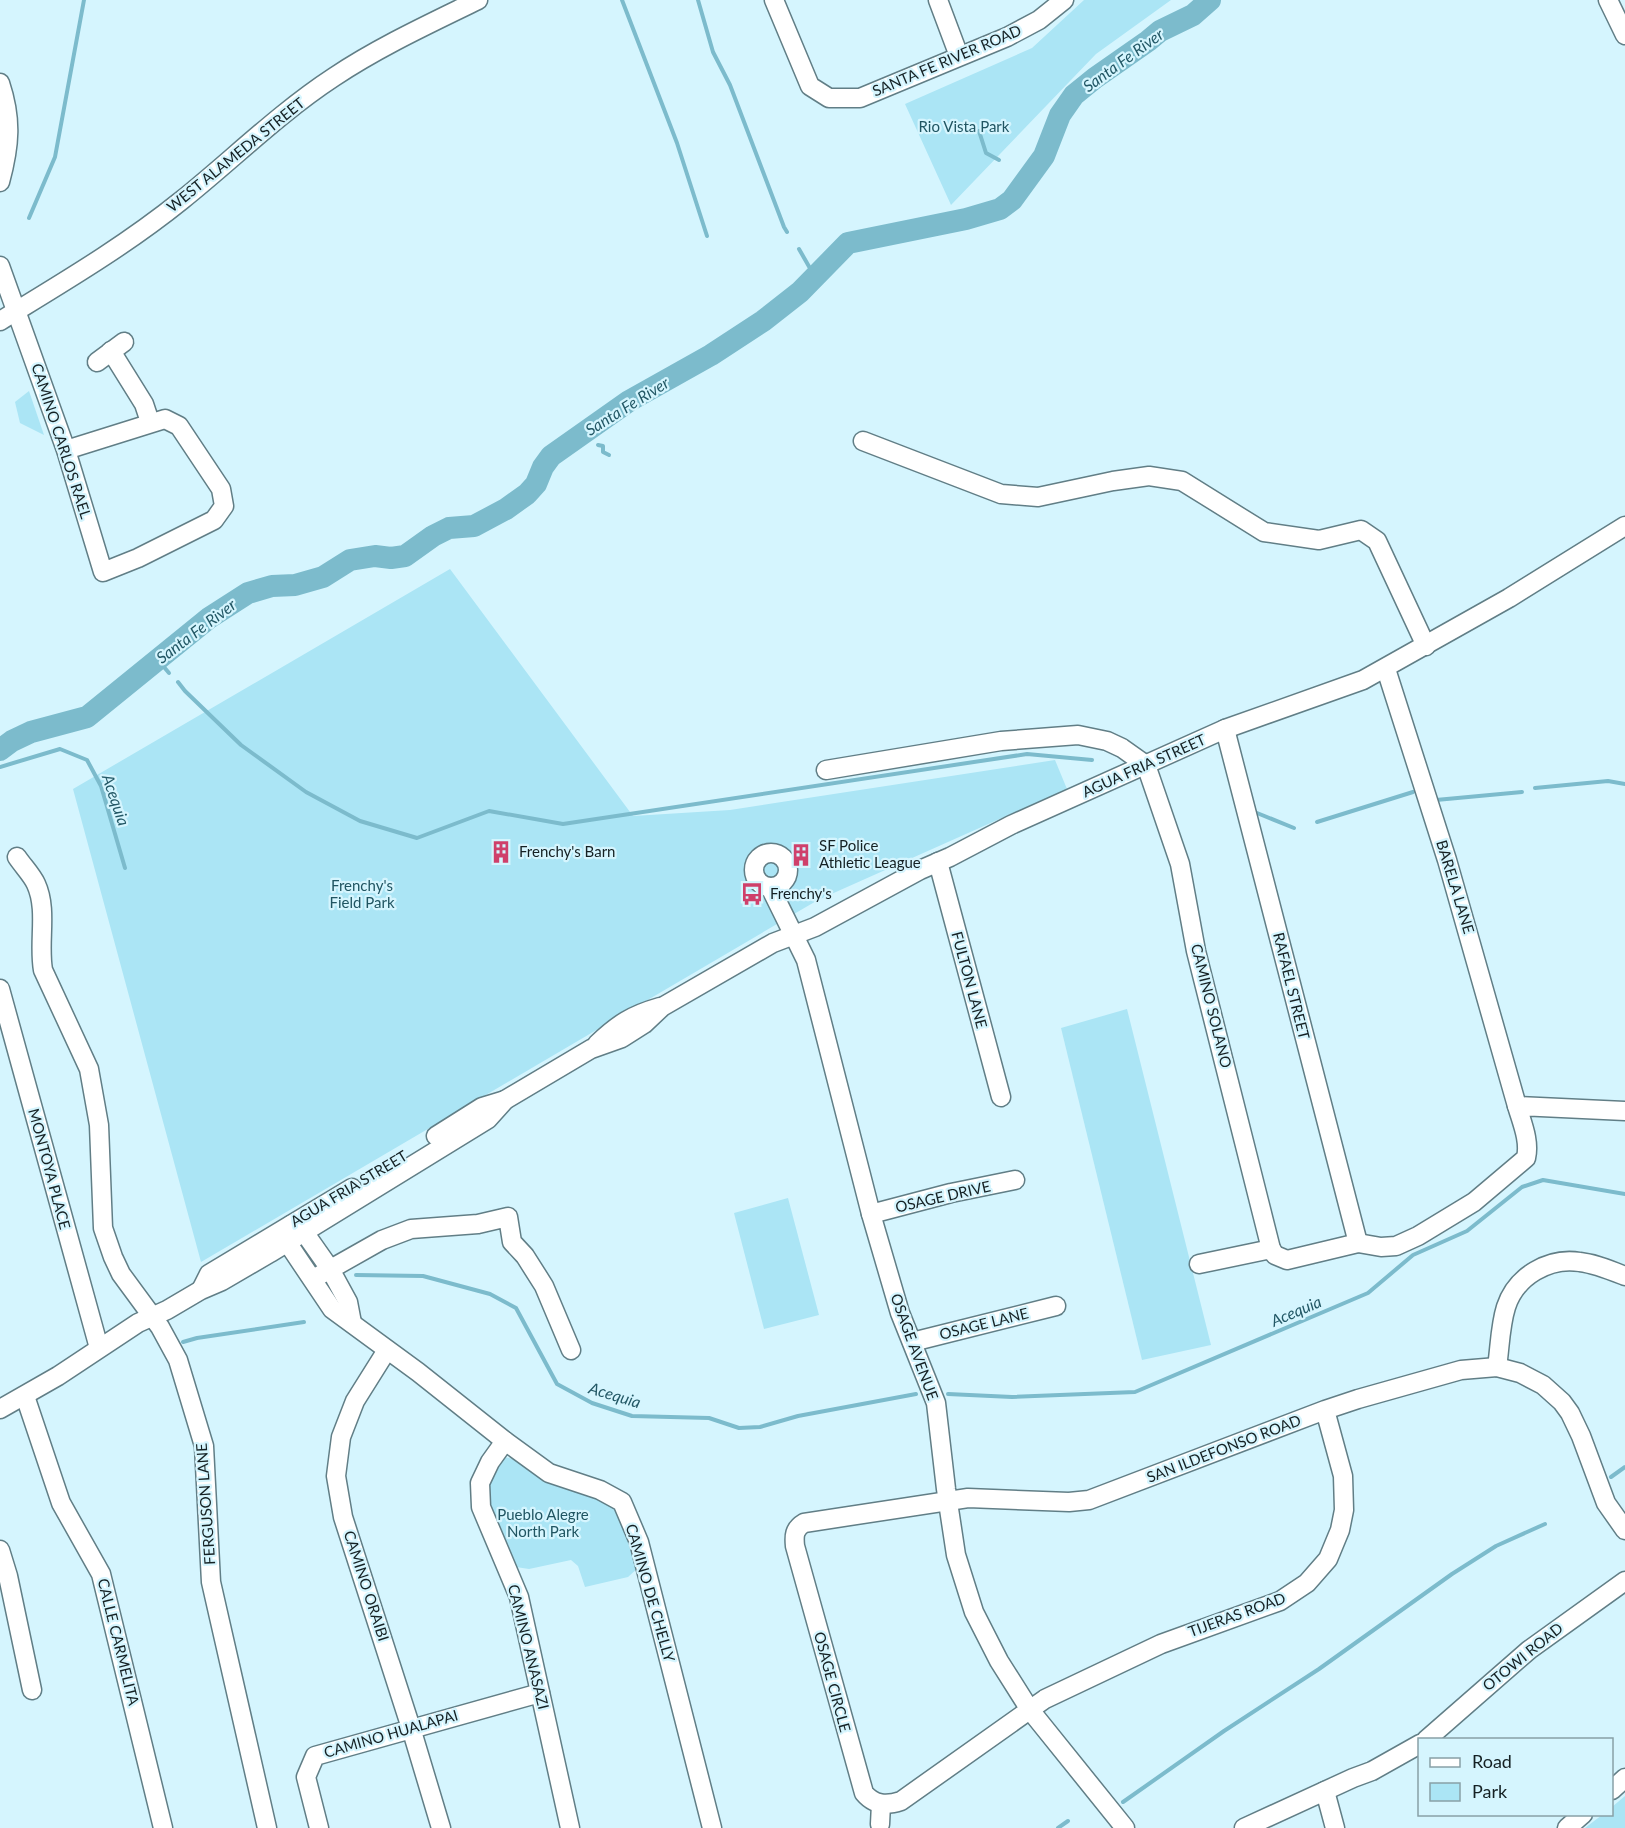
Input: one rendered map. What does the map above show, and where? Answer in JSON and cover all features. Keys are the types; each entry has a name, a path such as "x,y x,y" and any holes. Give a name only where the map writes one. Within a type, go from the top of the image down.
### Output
{"street":[{"name":"WEST ALAMEDA STREET","path":"0,321 115,249 165,213 286,113 333,78 382,48 478,0"},
{"name":"SANTA FE RIVER ROAD","path":"774,0 810,86 829,98 860,98 1017,32 1039,20 1064,0"},
{"path":"938,0 959,56"},
{"path":"1608,0 1625,35"},
{"path":"0,83 7,104 9,121 7,159 0,182"},
{"name":"CAMINO CARLOS RAEL","path":"0,266 66,450 103,572 138,558 214,519 224,506 220,489 179,426 165,420 150,422"},
{"path":"66,450 150,422 144,404 110,352"},
{"path":"863,441 1001,494 1038,497 1149,476 1182,481 1264,532 1319,540 1360,530 1377,541 1426,646"},
{"name":"AGUA FRIA STREET","path":"0,1409 25,1396 99,1348 201,1290 209,1274 294,1233 482,1107 506,1100 591,1049 622,1022 637,1013 662,1007 773,943 815,927 1011,825 1225,729 1329,694 1386,669 1625,526"},
{"name":"BARELA LANE","path":"1358,1243 1381,1247 1396,1246 1418,1236 1474,1202 1526,1158 1528,1150 1518,1106 1447,861 1386,669"},
{"name":"RAFAEL STREET","path":"1225,729 1358,1243"},
{"path":"826,770 1000,741 1078,735 1107,741 1122,748 1146,765"},
{"name":"CAMINO SOLANO","path":"1146,765 1180,864 1196,951 1271,1249"},
{"name":"FERGUSON LANE","path":"17,857 36,884 42,910 40,953 43,970 89,1069 99,1125 103,1228 121,1274 153,1317 178,1360 204,1446 211,1582 267,1828"},
{"name":"FULTON LANE","path":"938,862 1001,1097"},
{"name":"OSAGE AVENUE","path":"770,887 806,960 871,1214 900,1313 936,1403 956,1555 974,1612 999,1661 1030,1710 1125,1828"},
{"name":"MONTOYA PLACE","path":"0,989 99,1348"},
{"path":"1518,1106 1625,1111"},
{"name":"OSAGE DRIVE","path":"871,1214 951,1192 1015,1180"},
{"path":"313,1279 382,1240 411,1229 478,1224 508,1217 512,1242 525,1256 544,1286 571,1350"},
{"path":"294,1233 330,1269 348,1302 352,1323"},
{"name":"CAMINO DE CHELLY","path":"294,1233 313,1279 332,1309 549,1473 600,1490 622,1502 639,1542 707,1826"},
{"path":"1199,1264 1271,1249 1275,1255 1287,1260 1358,1243"},
{"path":"1625,1276 1593,1264 1571,1261 1549,1265 1530,1274 1516,1288 1507,1304 1497,1367 1532,1379 1562,1402 1576,1424 1606,1503 1625,1530"},
{"name":"OSAGE LANE","path":"912,1342 1056,1306"},
{"name":"CAMINO ORAIBI","path":"387,1350 356,1401 341,1437 336,1476 343,1517 441,1828"},
{"name":"SAN ILDEFONSO ROAD","path":"948,1502 968,1498 1069,1502 1089,1500 1358,1399 1461,1370 1497,1367"},
{"name":"CALLE CARMELITA","path":"25,1396 61,1503 101,1574 163,1828"},
{"name":"TIJERAS ROAD","path":"1030,1710 1046,1699 1143,1652 1280,1601 1299,1590 1316,1575 1328,1559 1337,1540 1344,1510 1343,1476 1325,1410"},
{"name":"CAMINO ANASAZI","path":"506,1441 490,1462 480,1483 481,1507 519,1597 570,1828"},
{"name":"OSAGE CIRCLE","path":"880,1804 869,1798 861,1786 795,1546 795,1532 798,1526 811,1521 948,1502"},
{"path":"0,1550 8,1576 32,1690"},
{"name":"OTOWI ROAD","path":"1428,1738 1529,1650 1625,1581"},
{"name":"CAMINO HUALAPAI","path":"319,1828 306,1777 315,1756 540,1692"},
{"path":"880,1824 880,1804 901,1801 1030,1710"},
{"path":"1244,1828 1372,1771 1418,1745"},
{"path":"1613,1788 1625,1778"},
{"path":"1324,1791 1335,1828"},
{"path":"1567,1828 1581,1816"}],"green space":[{"name":"Rio Vista Park","path":"1084,0 1171,0 1096,54 951,205 905,104 1032,48"},
{"path":"29,391 44,435 20,423 15,402"},
{"name":"Frenchy's Field Park","path":"450,569 633,816 730,810 1055,760 1067,789 818,900 201,1262 73,789"},
{"path":"1127,1009 1211,1345 1142,1360 1061,1028"},
{"path":"788,1198 819,1315 764,1329 734,1213"},
{"name":"Pueblo Alegre North Park","path":"503,1457 519,1462 557,1485 596,1498 613,1507 623,1519 639,1567 628,1577 585,1587 578,1566 571,1560 529,1569 516,1567 489,1500 490,1477"},
{"path":"1625,1796 1625,1828 1585,1828 1601,1816 1613,1816 1613,1806"}],"waterway":[{"path":"29,218 55,157 84,0"},
{"path":"622,0 677,143 707,236"},
{"path":"698,0 713,52 730,85 787,232"},
{"name":"Santa Fe River","path":"0,750 31,732 87,717 209,618 248,593 272,586 295,585 323,577 350,560 375,556 391,558 405,556 433,536 449,528 474,526 506,509 527,494 536,484 543,467 551,456 629,401 711,355 763,321 800,292 848,243 966,219 1000,209 1012,200 1044,156 1060,115 1074,95 1160,31 1193,15 1210,0"},
{"path":"979,131 986,153 999,160"},
{"path":"799,249 815,277"},
{"path":"598,445 603,446 603,452 609,455"},
{"path":"158,660 169,673"},
{"path":"178,682 241,745 306,792 360,821 417,838 489,811 563,824 1027,754 1092,760"},
{"name":"Acequia","path":"0,767 60,749 87,760 101,786 125,868"},
{"path":"1535,788 1608,781 1625,784"},
{"path":"1317,822 1413,792"},
{"path":"1436,800 1522,792"},
{"path":"1257,813 1294,828"},
{"name":"Acequia","path":"948,1394 1012,1397 1135,1392 1368,1293 1413,1255 1467,1231 1522,1187 1543,1180 1625,1194"},
{"name":"Acequia","path":"356,1275 423,1276 490,1294 516,1308 557,1384 592,1403 632,1416 709,1418 739,1428 760,1427 798,1416 916,1394"},
{"path":"183,1342 304,1322"},
{"path":"1611,1477 1625,1467"},
{"path":"1123,1802 1224,1731 1319,1669 1452,1574 1496,1546 1545,1524"},
{"path":"1058,1828 1068,1821"}],"place":[{"name":"Frenchy's Barn","path":"501,852"},
{"name":"SF Police Athletic League","path":"801,855"},
{"name":"Frenchy's","path":"752,894"}]}
